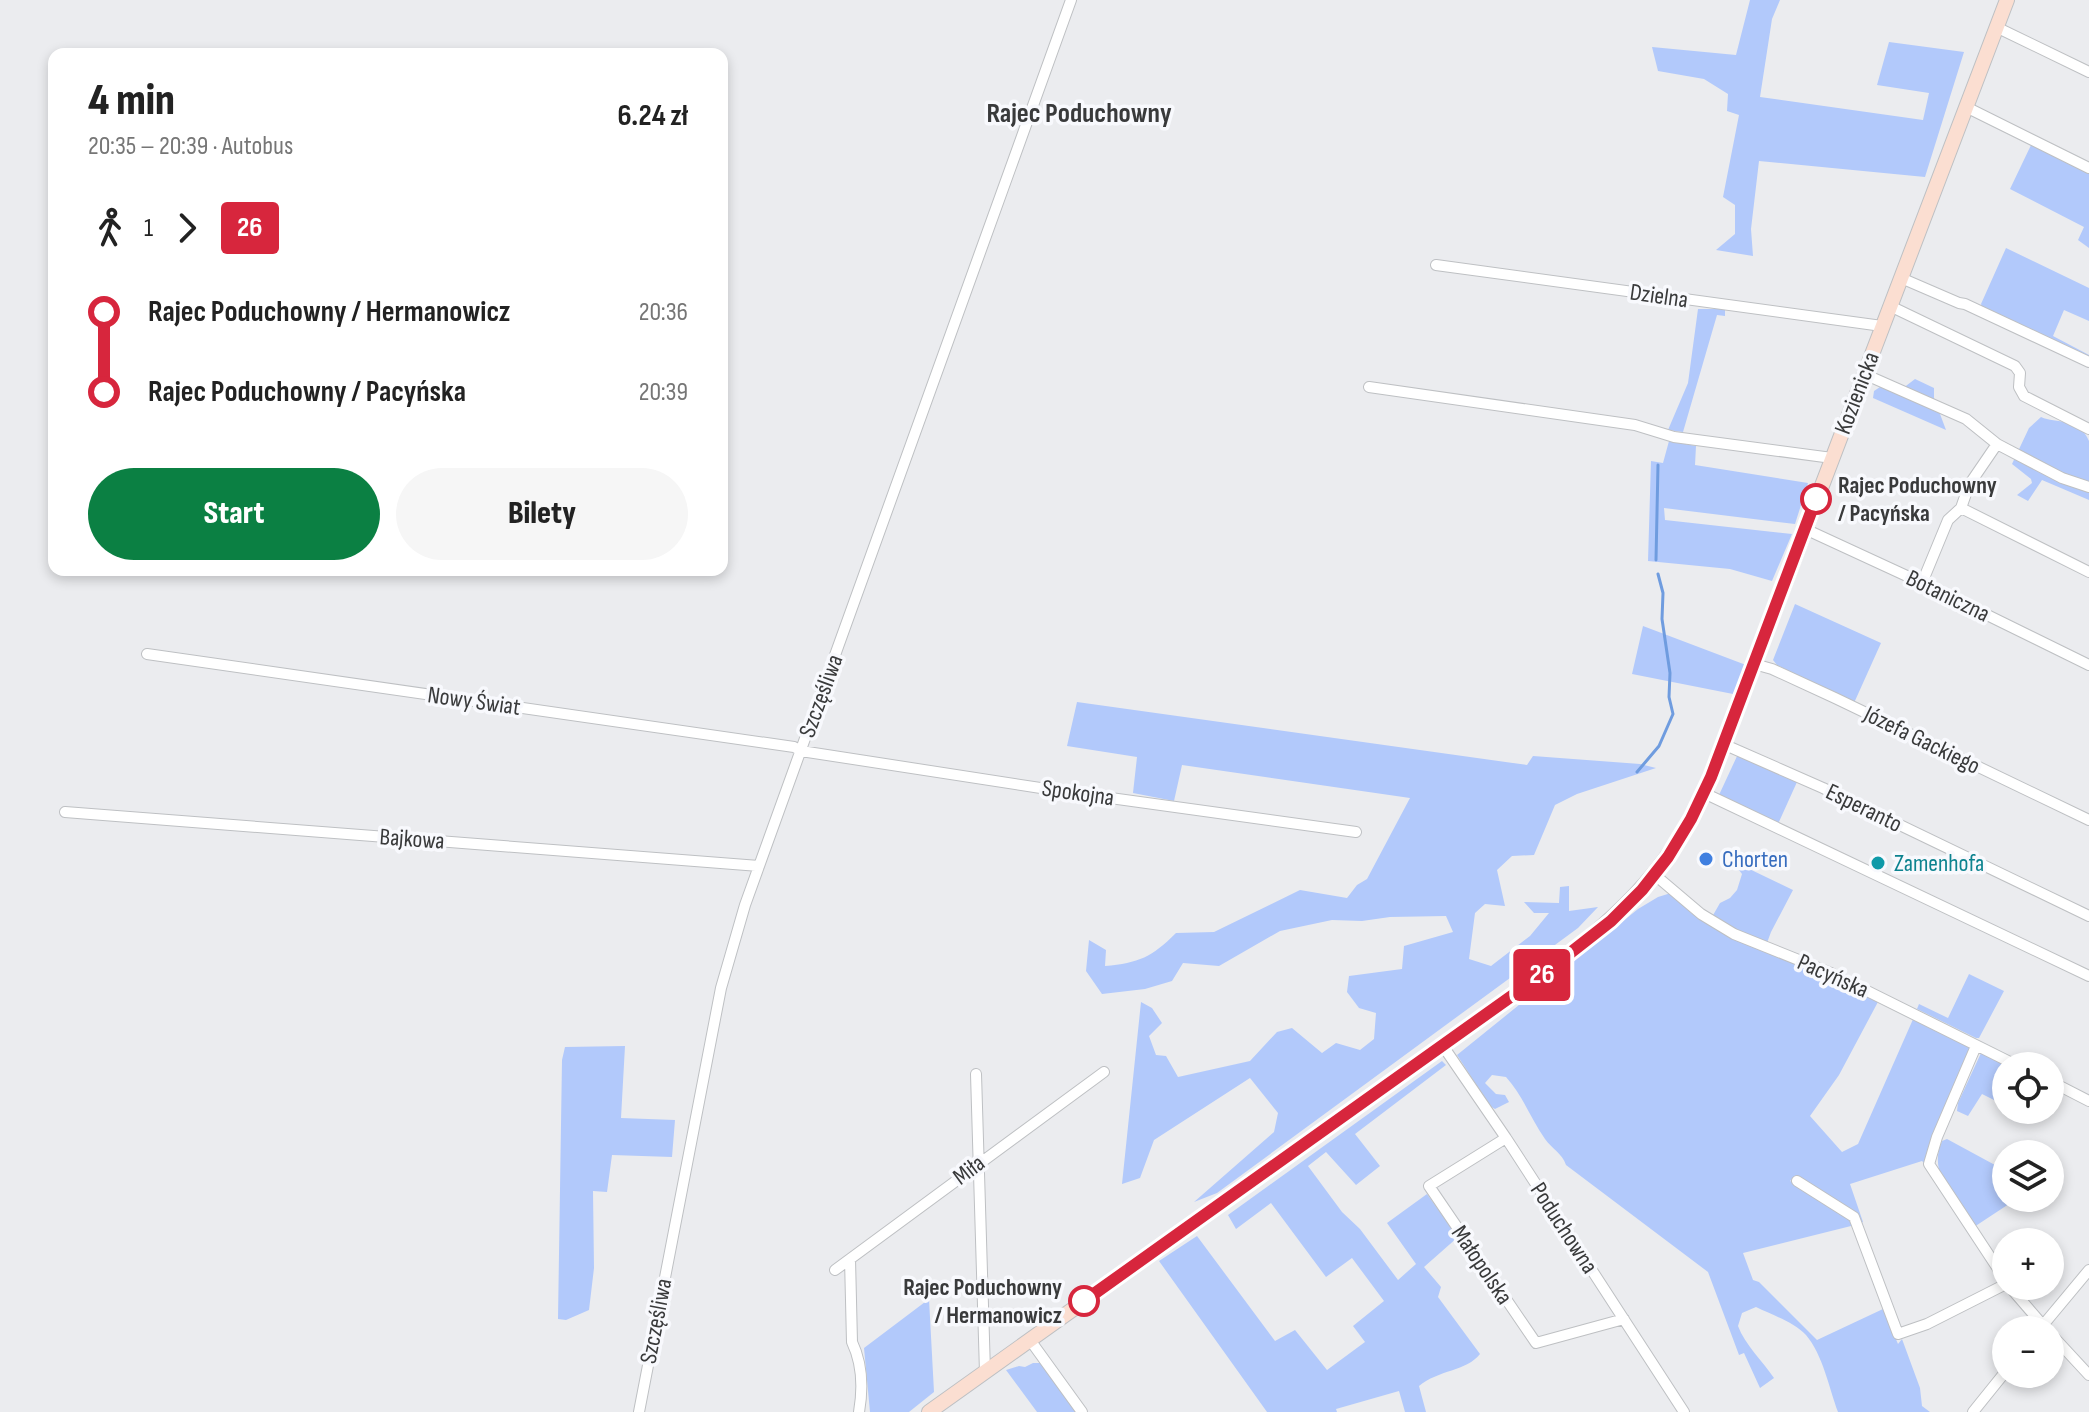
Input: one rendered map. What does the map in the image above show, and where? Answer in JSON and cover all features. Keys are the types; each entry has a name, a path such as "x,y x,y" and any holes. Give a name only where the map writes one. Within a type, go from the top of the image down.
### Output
{"main road":[{"name":"Kozienicka","path":"929,1412 1584,944 1627,906 1655,875 1680,838 1704,793 2007,0"}],"street":[{"name":"Szczęśliwa","path":"639,1412 721,988 759,866 1071,0"},
{"path":"1996,27 2089,72"},
{"path":"1966,107 2089,168"},
{"name":"Dzielna","path":"1436,265 1882,326"},
{"path":"1901,278 2089,362"},
{"path":"1890,306 2015,366 2020,373 2019,387 2024,396 2089,429"},
{"path":"1864,374 1966,419 1997,444 2062,478 2089,487"},
{"path":"1369,387 1635,425 1674,437 1832,458"},
{"path":"1922,583 1948,520 1961,508 1969,485 1997,444"},
{"path":"1961,508 2089,572"},
{"name":"Botaniczna","path":"1805,529 2089,665"},
{"name":"Nowy Świat","path":"147,654 778,745 801,751"},
{"name":"Józefa Gackiego","path":"1754,664 1835,698 2089,820"},
{"name":"Esperanto","path":"1723,744 1823,788 2089,916"},
{"name":"Spokojna","path":"801,751 1356,832"},
{"path":"1704,793 2089,976"},
{"name":"Bajkowa","path":"65,812 759,866"},
{"name":"Pacyńska","path":"1655,875 1701,914 1734,934 1831,973 1992,1054"},
{"name":"Poduchowna","path":"1443,1046 1684,1412"},
{"path":"1976,1046 1937,1137 1929,1164 1992,1261"},
{"name":"Miła","path":"835,1270 1104,1072"},
{"path":"976,1074 985,1372"},
{"path":"2064,1088 2089,1101"},
{"name":"Małopolska","path":"1506,1138 1429,1186 1536,1343 1624,1319"},
{"path":"1797,1181 1854,1217 1898,1334 1927,1324 1992,1292"},
{"path":"850,1259 852,1342 863,1392 859,1412"},
{"path":"2055,1316 2089,1270"},
{"path":"2020,1300 2033,1316"},
{"path":"1030,1340 1082,1412"},
{"path":"2064,1349 2089,1375"},
{"path":"1973,1412 1992,1388"}],"shaded area":[{"path":"1750,0 1780,0 1772,19 1760,97 1923,120 1929,93 1877,85 1889,42 1964,52 1925,177 1759,161 1751,229 1753,256 1716,250 1735,234 1735,205 1723,197 1739,115 1727,111 1728,94 1704,79 1658,71 1652,47 1736,55"},
{"path":"2032,143 2089,170 2089,248 2078,240 2084,227 2010,189"},
{"path":"2006,248 2089,288 2089,321 2064,310 2053,336 2089,355 2089,359 1983,309 1981,304"},
{"path":"1698,309 1725,309 1725,316 1717,315 1683,432 1668,430 1688,383"},
{"path":"1915,379 1934,388 1934,398 1946,430 1873,398 1874,391 1880,387 1898,392"},
{"path":"2041,417 2073,425 2085,433 2089,441 2089,500 2042,480 2028,501 2017,495 2032,483 2012,464 2029,428"},
{"path":"1669,441 1696,446 1695,465 1808,483 1795,524 1664,508 1665,520 1792,534 1772,581 1730,569 1648,561 1651,461 1663,463"},
{"path":"1795,604 1881,643 1854,703 1777,665 1773,660"},
{"path":"1643,626 1746,665 1733,694 1632,674"},
{"path":"1077,702 1527,765 1533,756 1640,764 1656,768 1577,794 1555,805 1534,855 1512,856 1497,870 1505,906 1485,904 1475,913 1469,959 1491,966 1530,936 1549,913 1534,913 1524,902 1559,903 1560,887 1569,886 1569,911 1598,907 1578,928 1217,1193 1194,1202 1274,1132 1278,1113 1250,1078 1154,1140 1140,1178 1122,1184 1141,1002 1152,1008 1162,1023 1149,1036 1156,1055 1166,1056 1178,1077 1250,1061 1277,1032 1292,1028 1322,1053 1336,1043 1360,1050 1374,1039 1376,1013 1359,1008 1347,992 1349,976 1402,969 1404,946 1453,932 1446,916 1332,920 1280,931 1219,966 1183,963 1172,981 1145,989 1102,994 1086,971 1089,940 1106,950 1105,966 1117,965 1144,957 1176,933 1214,932 1300,890 1347,898 1357,885 1367,879 1410,798 1182,765 1174,801 1133,793 1137,757 1067,746"},
{"path":"1738,754 1797,782 1778,824 1719,795"},
{"path":"1741,865 1793,890 1764,951 1829,976 1879,1000 1839,1075 1810,1116 1842,1152 1858,1144 1914,1017 1970,1045 1924,1163 1922,1161 1850,1184 1863,1222 1821,1190 1793,1178 1790,1181 1834,1205 1855,1225 1743,1253 1753,1280 1759,1282 1817,1340 1883,1309 1898,1344 1902,1339 1920,1388 1922,1406 1930,1412 1838,1412 1821,1362 1806,1335 1756,1307 1742,1313 1738,1326 1774,1378 1760,1388 1744,1353 1739,1355 1708,1272 1566,1165 1545,1139 1506,1077 1492,1075 1485,1083 1496,1094 1505,1095 1509,1102 1495,1109 1490,1106 1457,1055 1638,909 1658,897 1671,893 1691,913 1708,924 1720,903 1737,890 1742,874 1739,870"},
{"path":"1969,974 2004,991 1979,1038 1917,1009 1919,1004 1948,1018"},
{"path":"625,1046 621,1118 675,1120 672,1157 612,1155 607,1192 593,1191 594,1268 589,1310 566,1320 558,1319 562,1060 565,1047"},
{"path":"1981,1053 1992,1059 1992,1099 1982,1094 1968,1116 1957,1111"},
{"path":"1442,1061 1446,1065 1355,1134 1380,1166 1356,1185 1326,1152 1308,1166 1398,1280 1416,1264 1387,1223 1427,1194 1458,1237 1424,1267 1441,1287 1438,1297 1480,1354 1468,1364 1419,1386 1426,1412 1405,1412 1399,1391 1336,1409 1337,1412 1267,1412 1159,1261 1197,1236 1275,1341 1295,1330 1327,1370 1365,1342 1353,1326 1384,1301 1352,1258 1326,1277 1271,1203 1236,1229 1228,1215"},
{"path":"1947,1139 1992,1163 1992,1212 1997,1212 1974,1227 1941,1175 1938,1153 1942,1141"},
{"path":"929,1299 934,1392 909,1412 870,1412 864,1348"},
{"path":"1042,1363 1081,1412 1037,1412 1006,1370"}],"waterway":[{"path":"1656,560 1658,465"},
{"path":"1637,772 1659,746 1673,714 1662,619 1663,593 1658,574"}],"bus line":[{"name":"26","path":"1084,1301 1584,944 1642,890 1668,857 1704,793 1816,499"}],"place":[{"name":"Rajec Poduchowny / Pacyńska","path":"1816,499"},
{"name":"Chorten","path":"1706,859"},
{"name":"Zamenhofa","path":"1878,863"},
{"name":"Rajec Poduchowny / Hermanowicz","path":"1084,1301"}],"district":[{"name":"Rajec Poduchowny","path":"1079,113"}]}
